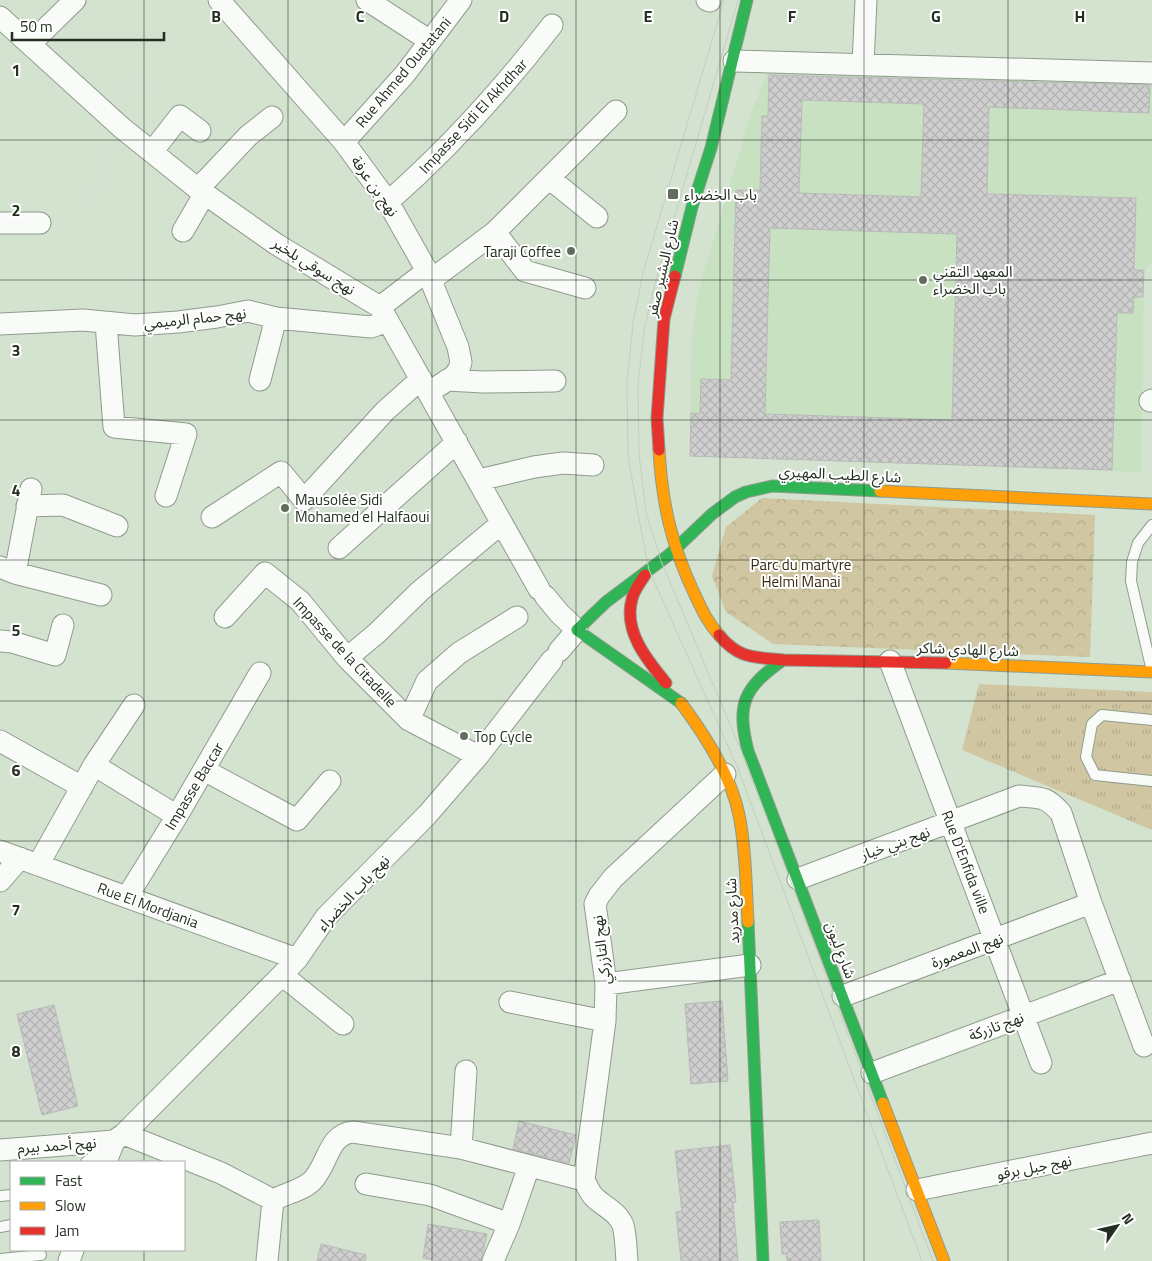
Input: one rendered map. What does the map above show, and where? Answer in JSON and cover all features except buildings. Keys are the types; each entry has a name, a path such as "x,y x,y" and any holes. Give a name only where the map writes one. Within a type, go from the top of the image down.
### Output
{"street":[{"path":"30,44 75,0"},
{"path":"367,0 430,41"},
{"name":"Rue Ahmed Ouatatani","path":"344,142 405,74 462,0"},
{"name":"شارع البشير صفر","path":"747,0 734,61 711,148 692,207 664,319 657,418 661,488 675,548 709,624 728,646 742,655 783,660"},
{"path":"863,64 866,0"},
{"name":"نهج بن عرفة","path":"212,517 281,472 304,500 385,411 425,386 454,376 459,369 461,354 429,276 388,202 344,142 225,2"},
{"name":"نهج سوقي بلخير","path":"0,17 122,128 201,191 276,244 384,314 542,592 560,614 577,630"},
{"name":"Impasse Sidi El Akhdhar","path":"388,202 428,167 492,98 517,70 552,25"},
{"path":"734,61 1152,73"},
{"path":"384,314 429,276 496,232 616,111"},
{"path":"152,152 180,116 200,131"},
{"path":"183,231 201,191 248,136 272,117"},
{"path":"549,178 597,218"},
{"path":"0,223 40,223"},
{"path":"496,232 525,271 585,288"},
{"name":"نهج حمام الرميمي","path":"0,324 83,320 134,325 178,322 248,311 276,318 372,327 384,314"},
{"path":"260,380 276,318"},
{"path":"106,323 114,426 186,434 166,496"},
{"path":"447,380 483,382 555,380"},
{"path":"339,548 457,442"},
{"path":"479,480 534,467 562,463 593,465"},
{"name":"شارع الطيب المهيري","path":"577,630 589,616 649,570 720,508 746,492 772,486 1152,504"},
{"path":"102,595 8,570 29,498 63,505 116,526"},
{"path":"347,658 377,633 420,591 502,523"},
{"path":"649,570 636,588 631,601 630,617 634,634 644,655 681,703"},
{"name":"Impasse de la Citadelle","path":"225,617 265,573 300,601 347,658 409,720 478,756"},
{"path":"409,720 427,681 459,653 516,617"},
{"path":"0,641 12,642 54,655 63,625"},
{"name":"نهج باب الخضراء","path":"107,1161 119,1137 282,975 297,959 326,917 427,815 478,756 577,630"},
{"name":"شارع مدريد","path":"577,630 681,703 706,738 725,774 739,814 746,866 763,1261"},
{"name":"شارع الهادي شاكر","path":"783,660 890,661 1152,672"},
{"name":"شارع ليون","path":"783,660 764,673 745,698 741,715 748,751 944,1261"},
{"name":"Rue D'Enfida ville","path":"890,661 1041,1063"},
{"name":"Impasse Baccar","path":"127,897 260,673"},
{"path":"0,881 29,861 82,787 94,765 134,706"},
{"path":"0,741 82,787"},
{"path":"94,765 176,816"},
{"path":"204,770 297,820 330,780"},
{"name":"نهج التازركي","path":"584,1180 605,1021 606,984 595,904 614,878 725,774"},
{"name":"نهج بني خيار","path":"798,879 1019,796 1042,798 1051,802 1061,813 1091,903"},
{"name":"Rue El Mordjania","path":"0,851 297,959"},
{"path":"1091,903 1144,1046"},
{"name":"نهج المعمورة","path":"843,996 1091,903"},
{"path":"606,984 750,965"},
{"path":"282,975 344,1024"},
{"name":"نهج تازركة","path":"872,1073 1120,980"},
{"path":"510,1002 605,1021"},
{"path":"461,1148 466,1071"},
{"path":"273,1200 313,1180 337,1138 344,1133 353,1132 461,1148 584,1180 593,1196 618,1216 622,1225 626,1261"},
{"path":"119,1137 221,1173 273,1200"},
{"name":"نهج أحمد بيرم","path":"0,1150 119,1137"},
{"name":"نهج جبل برقو","path":"917,1190 1152,1143"},
{"path":"493,1261 529,1166"},
{"path":"366,1184 430,1195 508,1224"},
{"path":"267,1261 273,1200"}],"lane":[{"path":"1152,525 1138,543 1132,562 1131,582 1152,672"},
{"path":"1152,720 1102,715 1092,724 1086,757 1095,775 1152,781"},
{"path":"87,1161 119,1137"},
{"path":"0,1259 40,1255"}],"path":[{"path":"104,111 134,75 145,89"},
{"path":"90,205 104,165 122,128"}],"shaded area":[{"name":"المعهد التقني باب الخضراء","path":"769,70 1152,82 1152,262 1144,270 1141,472 690,456 692,332 699,290 752,110"}],"green space":[{"name":"Parc du martyre Helmi Manai","path":"762,498 1095,515 1090,657 773,644 726,612 712,576 726,527"},
{"path":"979,684 1152,692 1152,830 962,750"}],"tram line":[{"path":"724,0 643,273 633,323 627,383 628,455 649,570 737,766 922,1261"},
{"path":"738,0 657,276 645,325 638,384 639,454 646,512 661,561 746,762 933,1261"}],"traffic: fast":[{"path":"675,276 692,207 711,148 747,0"},
{"path":"681,703 577,630 606,602 670,554 712,514 735,497 746,492 772,486 880,491"},
{"path":"783,660 759,679 746,698 743,720 744,734 748,751 883,1103"},
{"path":"748,922 763,1261"}],"traffic: slow":[{"path":"659,450 663,489 674,542 700,606 708,621 719,635"},
{"path":"880,491 1152,504"},
{"path":"946,663 1152,672"},
{"path":"681,703 716,756 735,800 743,841 748,922"},
{"path":"883,1103 944,1261"}],"traffic: jam":[{"path":"659,450 657,418 664,319 675,276"},
{"path":"645,575 633,596 630,611 631,622 638,644 651,665 666,683"},
{"path":"719,635 726,643 740,653 763,658 946,663"}],"place":[{"name":"باب الخضراء","path":"673,194"},
{"name":"Taraji Coffee","path":"571,251"},
{"name":"المعهد التقني باب الخضراء","path":"923,280"},
{"name":"Mausolée Sidi Mohamed el Halfaoui","path":"285,508"},
{"name":"Top Cycle","path":"464,736"}]}
